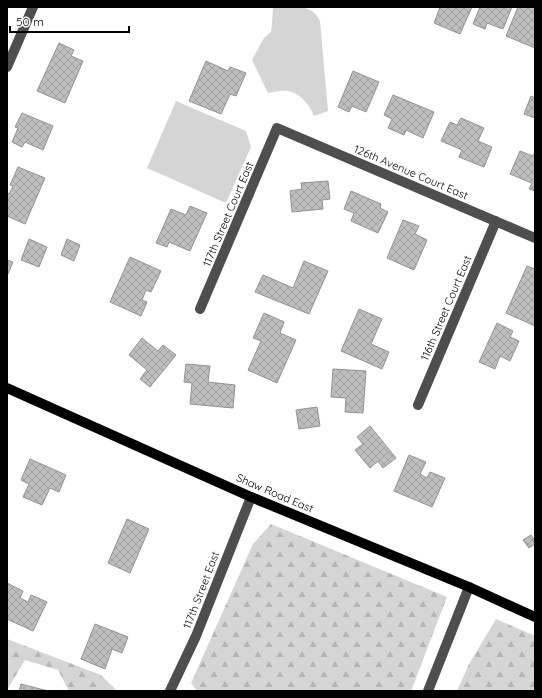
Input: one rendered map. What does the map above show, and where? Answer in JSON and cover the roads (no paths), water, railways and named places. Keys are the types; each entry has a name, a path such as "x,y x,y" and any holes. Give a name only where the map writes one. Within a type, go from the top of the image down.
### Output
{"main road":[{"name":"Shaw Road East","path":"7,388 251,497 469,587 535,617"}],"street":[{"path":"7,67 33,7"},
{"name":"126th Avenue Court East","path":"277,128 535,238"},
{"name":"117th Street Court East","path":"200,309 277,128"},
{"name":"116th Street Court East","path":"418,405 496,221"},
{"name":"117th Street East","path":"170,691 196,636 251,497"},
{"path":"428,691 469,587"}]}
